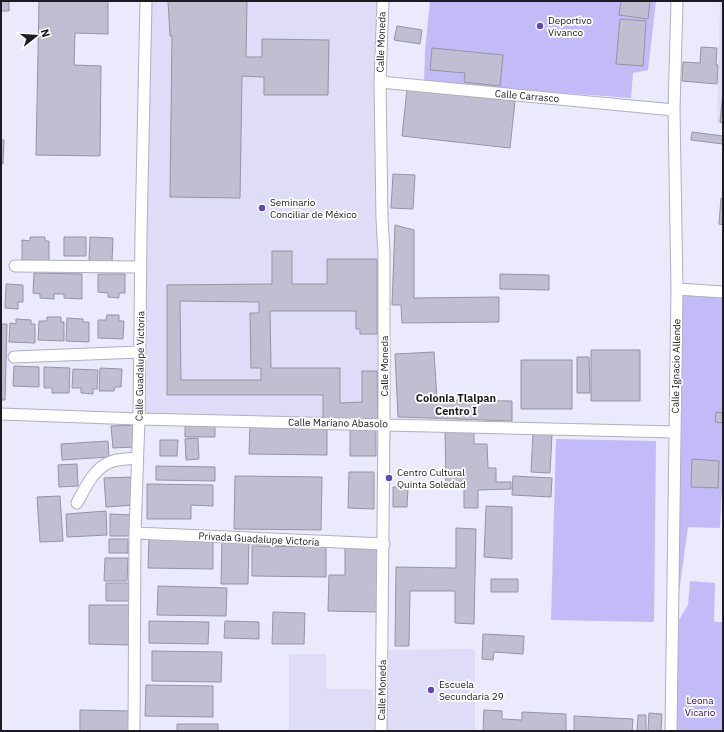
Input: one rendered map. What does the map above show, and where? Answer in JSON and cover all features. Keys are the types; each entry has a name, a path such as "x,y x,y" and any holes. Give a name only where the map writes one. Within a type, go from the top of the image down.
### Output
{"street":[{"name":"Calle Guadalupe Victoria","path":"134,731 135,533 139,419 146,1"},
{"name":"Calle Moneda","path":"382,731 384,544 384,260 380,82 383,1"},
{"name":"Calle Ignacio Allende","path":"670,731 677,288 674,110 678,1"},
{"name":"Calle Carrasco","path":"380,82 674,110"},
{"path":"15,266 141,267"},
{"path":"677,288 723,292"},
{"path":"14,357 140,352"},
{"name":"Calle Mariano Abasolo","path":"1,414 139,419 675,432"},
{"path":"77,503 86,485 99,469 111,462 137,458"},
{"name":"Privada Guadalupe Victoria","path":"135,533 384,544"}],"shaded area":[{"name":"Seminario Conciliar de México","path":"152,1 378,1 378,422 141,416"},
{"path":"720,1 723,1 723,124 717,123"},
{"name":"Escuela Secundaria 29","path":"475,649 475,731 387,731 389,650"},
{"path":"289,654 326,654 326,689 373,689 374,731 289,731"}],"green space":[{"name":"Deportivo Vivanco","path":"430,1 656,1 648,70 633,73 631,98 424,83 425,51"},
{"path":"683,293 723,296 723,471 720,528 688,527 674,627 680,527"},
{"path":"556,439 656,441 654,622 551,620"},
{"name":"Leona Vicario","path":"690,581 715,583 714,622 723,622 723,731 675,731 679,629 674,630 688,605"}],"building":[{"path":"1,1 9,1 9,11 1,11"},
{"path":"39,1 108,1 108,34 75,33 74,65 101,66 100,156 36,155"},
{"path":"168,1 247,1 246,57 262,57 262,39 329,40 328,95 264,95 264,77 242,76 240,198 170,197 172,36 170,36"},
{"path":"621,1 650,1 648,19 619,15"},
{"path":"620,19 646,21 643,66 616,64"},
{"path":"397,26 422,30 420,44 394,40"},
{"path":"701,47 717,48 717,84 682,81 683,62 700,63"},
{"path":"432,48 503,55 500,86 464,82 465,73 430,70"},
{"path":"407,89 515,101 510,148 402,136"},
{"path":"723,91 723,123 720,122"},
{"path":"692,132 723,136 723,144 691,140"},
{"path":"1,140 4,140 3,164 1,164"},
{"path":"393,174 415,175 413,209 391,208"},
{"path":"721,198 723,198 723,225 719,224"},
{"path":"395,225 414,230 414,298 499,297 499,322 402,323 401,305 392,305"},
{"path":"30,237 45,237 45,241 49,241 49,261 22,260 22,240 30,241"},
{"path":"64,237 86,237 86,256 64,256"},
{"path":"90,237 113,238 112,262 89,261"},
{"path":"272,251 292,251 292,284 327,284 327,259 377,259 377,334 360,334 360,329 356,329 356,311 270,311 271,368 340,368 340,403 362,402 362,371 377,371 378,422 323,422 323,395 167,395 167,285 272,284","holes":["180,301 259,302 259,313 250,313 251,368 261,368 261,380 181,380"]},
{"path":"34,273 82,274 82,299 64,298 64,294 54,294 54,299 40,298 40,294 33,293"},
{"path":"98,274 125,274 125,293 119,293 119,298 108,297 108,293 98,292"},
{"path":"500,274 549,275 549,290 500,289"},
{"path":"6,284 23,285 23,302 18,302 18,309 5,308"},
{"path":"107,315 119,315 119,321 124,321 123,339 98,338 98,320 106,320"},
{"path":"47,317 61,317 61,322 64,322 64,341 38,340 39,321 47,321"},
{"path":"67,318 83,319 83,322 89,322 89,342 66,341"},
{"path":"16,319 31,320 31,324 35,324 35,343 9,342 10,323 16,324"},
{"path":"1,324 7,324 5,400 1,400"},
{"path":"591,350 640,350 640,401 591,401"},
{"path":"434,352 437,400 512,401 512,421 398,417 395,354"},
{"path":"577,357 589,357 590,393 577,393"},
{"path":"521,360 572,360 572,409 521,409"},
{"path":"14,366 39,367 39,387 13,386"},
{"path":"44,367 70,368 69,393 52,393 52,388 44,388"},
{"path":"100,368 122,369 121,387 115,387 114,391 99,391"},
{"path":"73,369 98,370 97,389 93,389 93,394 81,393 81,388 72,388"},
{"path":"716,412 723,413 723,423 715,422"},
{"path":"185,423 215,423 215,437 185,437"},
{"path":"250,424 327,425 327,455 249,454"},
{"path":"133,425 134,447 113,448 111,426"},
{"path":"350,427 376,428 376,456 350,456"},
{"path":"474,429 474,444 487,444 488,468 496,468 496,482 511,482 511,489 478,490 478,508 464,508 464,482 446,483 445,430"},
{"path":"533,433 552,434 550,473 531,472"},
{"path":"198,438 199,459 186,460 185,439"},
{"path":"160,440 178,440 177,456 160,456"},
{"path":"108,441 109,457 62,460 61,444"},
{"path":"692,459 719,461 718,488 691,487"},
{"path":"77,464 78,486 59,487 58,465"},
{"path":"156,466 215,467 215,481 156,480"},
{"path":"349,472 374,472 374,509 348,508"},
{"path":"235,476 322,477 321,530 234,529"},
{"path":"513,476 552,478 551,497 512,495"},
{"path":"132,477 134,505 106,507 104,478"},
{"path":"147,484 213,485 213,506 191,505 191,519 147,519"},
{"path":"393,487 408,487 407,507 393,507"},
{"path":"60,496 63,541 40,542 37,497"},
{"path":"486,506 512,507 512,559 484,557"},
{"path":"106,511 107,535 67,537 66,514"},
{"path":"110,514 132,515 131,536 110,536"},
{"path":"456,528 476,529 474,624 455,623 455,591 410,591 409,646 395,646 396,567 456,568"},
{"path":"109,539 128,539 128,553 109,553"},
{"path":"149,539 213,540 213,569 148,568"},
{"path":"222,541 249,541 248,584 221,584"},
{"path":"252,546 326,547 326,577 252,576"},
{"path":"345,548 378,548 377,612 328,611 329,575 345,575"},
{"path":"105,558 128,558 127,581 104,581"},
{"path":"491,579 518,579 518,592 491,592"},
{"path":"106,583 131,583 130,601 106,601"},
{"path":"158,586 227,588 226,616 157,615"},
{"path":"89,605 131,605 130,645 89,644"},
{"path":"273,612 305,613 304,644 272,644"},
{"path":"149,621 209,622 208,644 149,643"},
{"path":"225,621 259,622 259,639 224,638"},
{"path":"483,634 524,636 523,654 494,652 493,660 482,659"},
{"path":"152,651 222,652 221,682 152,681"},
{"path":"146,685 213,686 213,717 145,716"},
{"path":"80,710 131,711 131,731 80,731"},
{"path":"484,710 502,711 502,719 522,720 522,712 566,714 566,731 483,731"},
{"path":"649,713 662,714 661,731 648,731"},
{"path":"638,715 646,715 646,731 637,731"},
{"path":"574,716 633,719 632,731 574,731"},
{"path":"177,724 218,724 218,731 177,731"}],"place":[{"name":"Deportivo Vivanco","path":"540,26"},
{"name":"Seminario Conciliar de México","path":"262,208"},
{"name":"Centro Cultural Quinta Soledad","path":"389,478"},
{"name":"Escuela Secundaria 29","path":"431,690"}],"district":[{"name":"Colonia Tlalpan Centro I","path":"456,404"}]}
